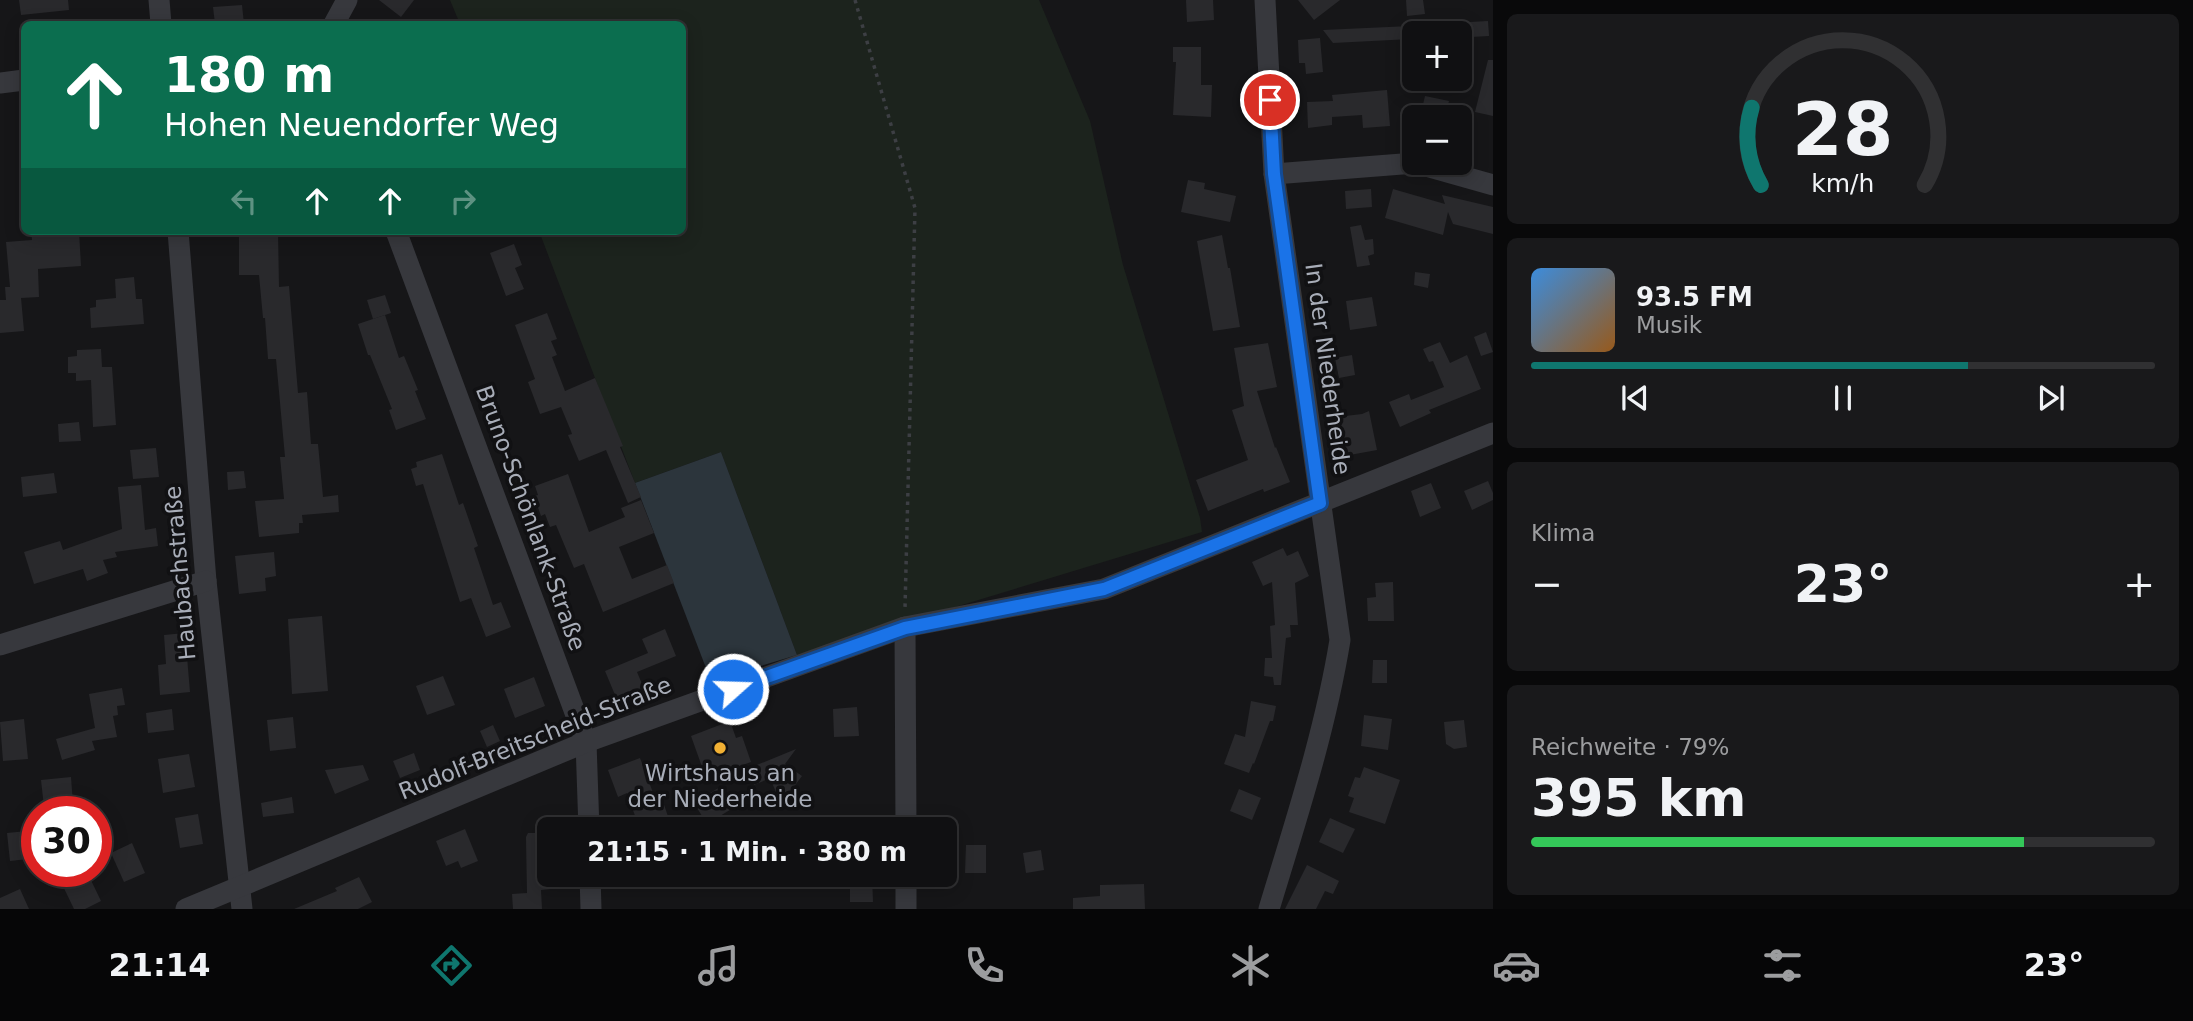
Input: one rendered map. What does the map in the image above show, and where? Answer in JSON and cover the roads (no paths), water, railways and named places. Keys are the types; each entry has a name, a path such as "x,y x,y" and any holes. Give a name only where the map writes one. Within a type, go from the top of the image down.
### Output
{"street":[{"path":"159,0 161,21"},
{"path":"336,21 347,0"},
{"name":"In der Niederheide","path":"1265,0 1274,174 1340,640 1331,695 1319,742 1269,909"},
{"path":"0,83 21,80"},
{"path":"1274,174 1415,163 1493,185"},
{"name":"Haubachstraße","path":"178,235 206,581 242,909"},
{"name":"Bruno-Schönlank-Straße","path":"397,235 586,742 589,817"},
{"name":"Rudolf-Breitscheid-Straße","path":"186,909 586,742 905,628 1104,589 1493,433"},
{"path":"0,645 206,581"},
{"path":"905,628 906,817"},
{"path":"590,887 591,909"},
{"path":"906,887 906,909"}],"place":[{"name":"Wirtshaus an der Niederheide","path":"720,748"}]}
